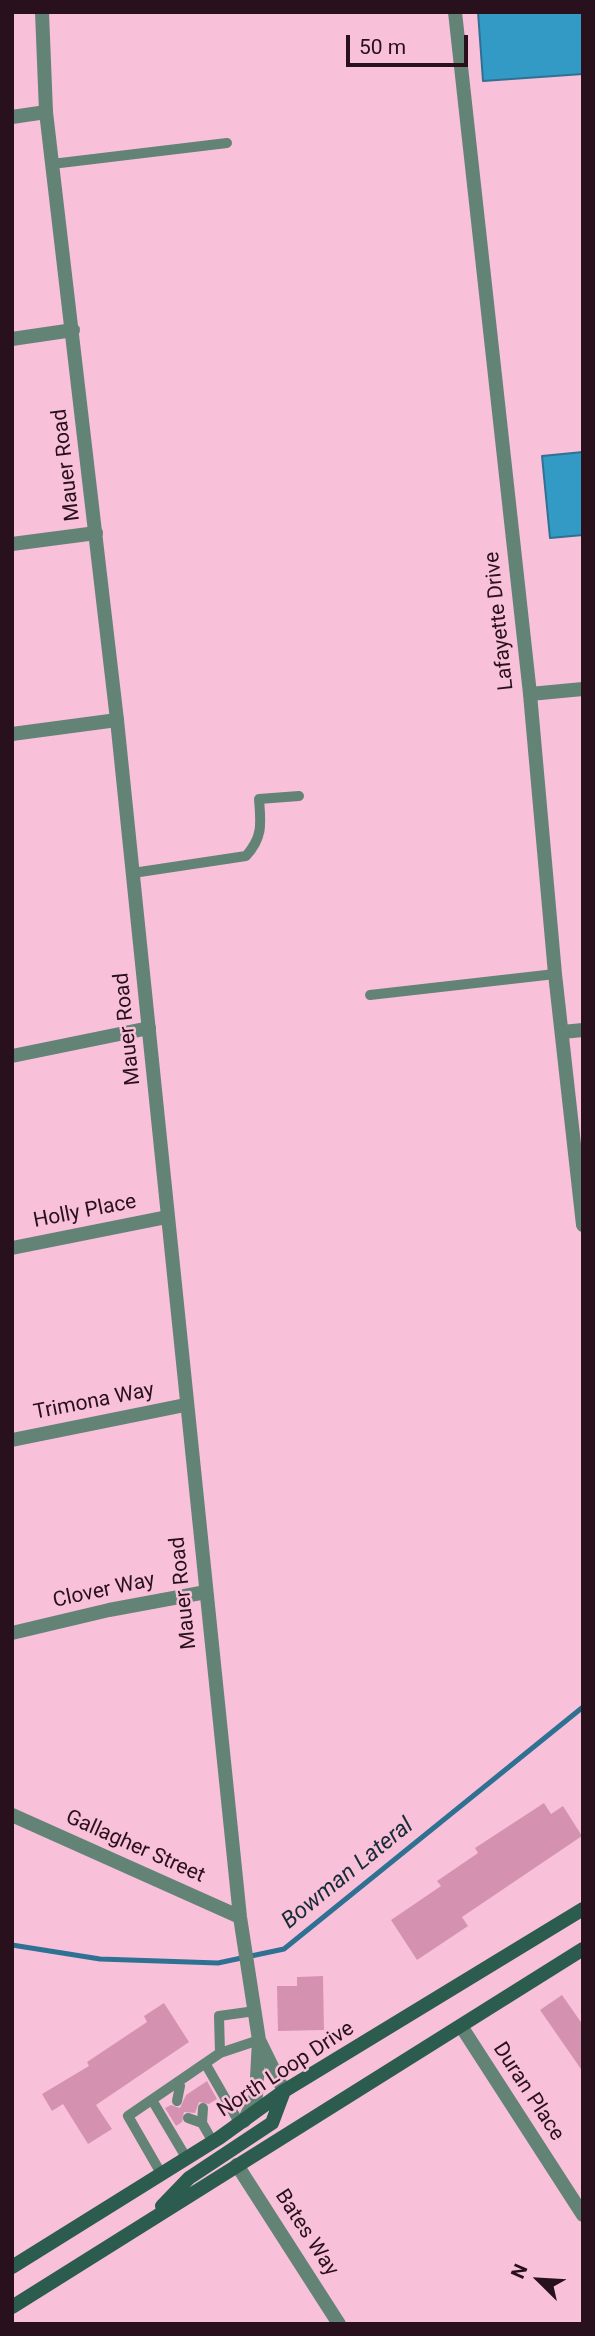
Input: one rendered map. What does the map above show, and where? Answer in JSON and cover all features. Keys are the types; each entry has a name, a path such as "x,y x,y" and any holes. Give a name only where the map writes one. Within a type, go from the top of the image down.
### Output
{"main road":[{"name":"North Loop Drive","path":"12,2267 187,2159 284,2091 583,1909"},
{"path":"12,2307 583,1950"},
{"path":"147,2222 189,2178 272,2123 284,2091"}],"street":[{"name":"Mauer Road","path":"42,12 46,112 117,720 185,1405 240,1917 251,1972 259,2040 256,2096 242,2122"},
{"name":"Lafayette Drive","path":"455,12 530,694 555,974 583,1224"},
{"path":"12,117 46,112"},
{"path":"12,339 73,330"},
{"path":"12,544 96,533"},
{"path":"530,694 583,688"},
{"path":"12,734 117,720"},
{"path":"12,1056 149,1028"},
{"path":"562,1032 583,1030"},
{"name":"Holly Place","path":"12,1248 167,1217"},
{"name":"Trimona Way","path":"12,1440 185,1405"},
{"name":"Clover Way","path":"12,1633 109,1610 206,1592"},
{"name":"Gallagher Street","path":"12,1815 240,1917"},
{"name":"Duran Place","path":"461,2026 583,2215"},
{"name":"Mauer Road","path":"259,2040 284,2091"},
{"name":"Bates Way","path":"237,2165 340,2324"}],"lane":[{"path":"52,164 227,144"},
{"path":"133,873 246,856 257,844 261,832 259,799 299,796"},
{"path":"370,995 555,974"},
{"path":"220,2053 219,2016 255,2011"},
{"path":"162,2175 128,2116 220,2053 259,2040"},
{"path":"205,2063 242,2122"},
{"path":"178,2084 192,2091"},
{"path":"177,2101 178,2084"},
{"path":"152,2100 187,2159"},
{"path":"203,2108 202,2123 213,2142"},
{"path":"188,2118 202,2123"}],"water":[{"path":"478,12 583,12 583,74 483,81"},
{"path":"583,452 583,535 550,538 542,456"}],"building":[{"path":"544,1803 551,1814 563,1806 582,1836 462,1917 468,1926 417,1960 391,1920 441,1886 437,1881 478,1853 475,1848"},
{"path":"323,1976 324,2030 278,2031 277,1986 297,1986 297,1977"},
{"path":"562,1995 583,2025 583,2072 540,2010"},
{"path":"164,2003 189,2042 96,2105 112,2129 88,2144 63,2104 52,2111 42,2094 89,2066 87,2062 147,2022 144,2016"},
{"path":"207,2081 217,2099 209,2104 199,2102 195,2113 184,2112 182,2122 176,2126 165,2108 171,2105 180,2108 186,2095"}],"waterway":[{"name":"Bowman Lateral","path":"12,1945 100,1959 218,1963 284,1949 583,1707"}]}
